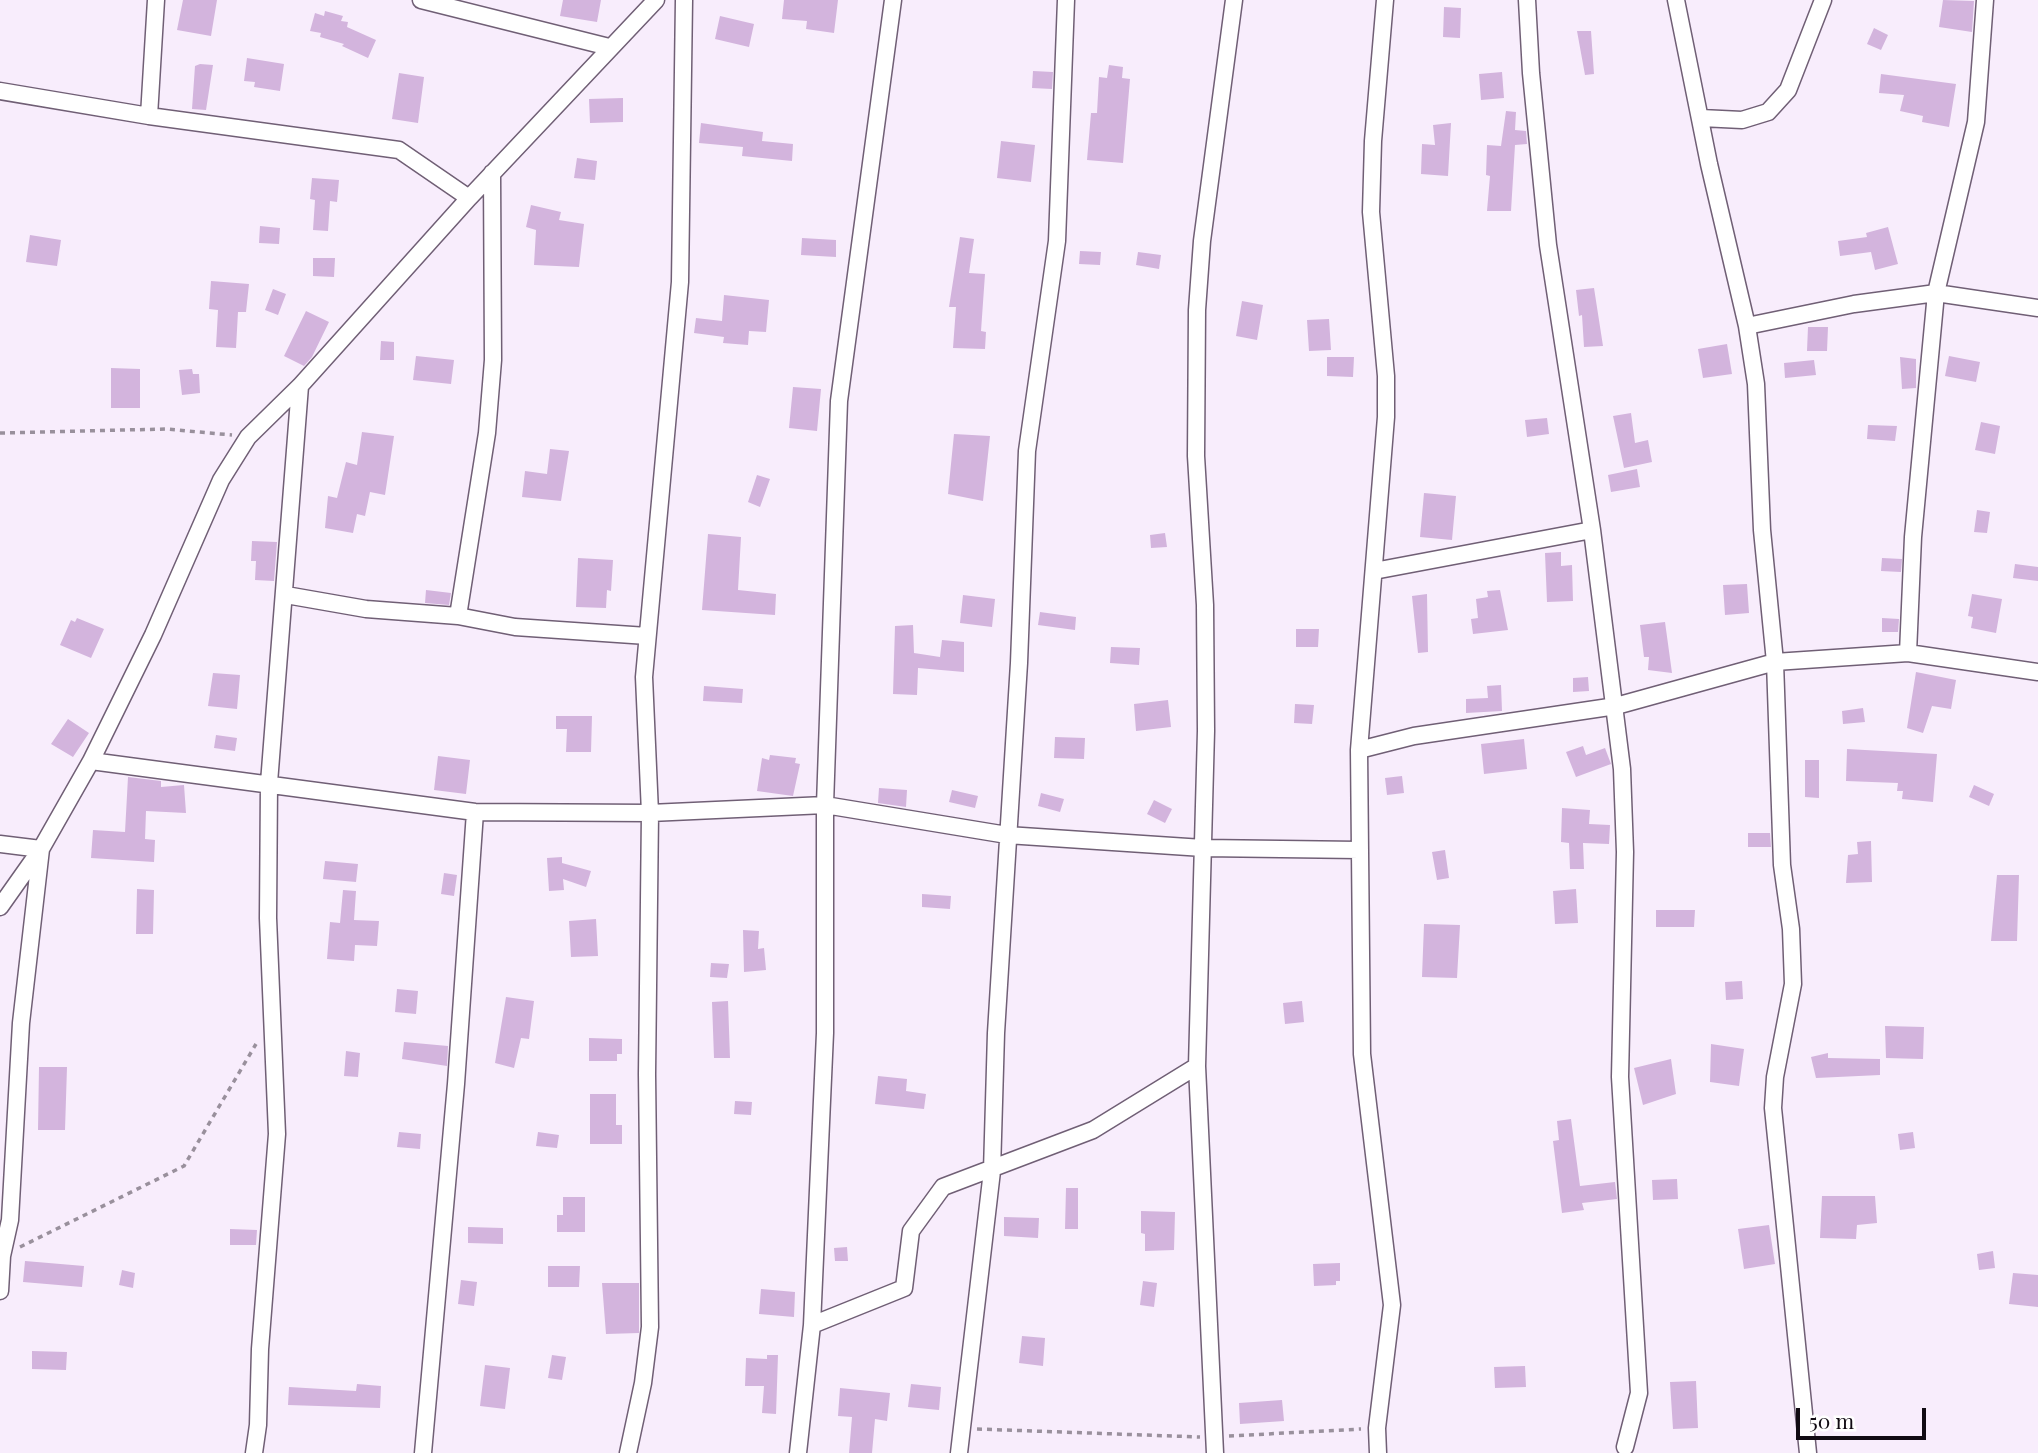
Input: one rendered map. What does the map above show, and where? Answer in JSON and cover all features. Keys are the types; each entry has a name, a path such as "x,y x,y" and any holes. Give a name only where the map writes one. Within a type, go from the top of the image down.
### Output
{"street":[{"path":"149,116 156,0"},
{"path":"421,0 609,47"},
{"path":"0,907 41,849 91,761 153,635 221,480 248,436 300,386 468,198 656,0"},
{"path":"628,1453 643,1383 650,1327 647,1074 650,813 644,677 680,282 684,0"},
{"path":"798,1453 812,1325 825,1033 825,805 839,401 893,0"},
{"path":"959,1453 992,1171 1007,835 1019,663 1027,451 1057,241 1066,0"},
{"path":"1214,1445 1197,1066 1205,619 1196,456 1197,310 1202,242 1234,0"},
{"path":"1378,1453 1377,1428 1392,1305 1362,1054 1359,750 1386,376 1371,200 1373,141 1385,0"},
{"path":"1527,0 1531,73 1548,245 1616,706 1625,852 1620,1077 1639,1393 1625,1447"},
{"path":"1676,0 1747,326 1756,384 1762,530 1775,662 1782,865 1791,929 1793,984 1775,1077 1773,1108 1808,1453"},
{"path":"1701,118 1742,120 1768,112 1788,90 1823,0"},
{"path":"1908,653 1913,537 1936,293 1976,122 1985,0"},
{"path":"0,91 149,116 399,150 468,198"},
{"path":"458,616 487,433 493,359 492,173"},
{"path":"1747,326 1854,304 1936,293 2038,308"},
{"path":"254,1453 277,1134 268,918 269,783 286,595 300,386"},
{"path":"1374,570 1592,530"},
{"path":"286,595 366,609 458,616 515,626 647,636"},
{"path":"1359,750 1414,736 1616,706 1775,662 1908,653 2038,672"},
{"path":"91,761 475,812 650,813 825,805 1007,835 1203,848 1359,850"},
{"path":"423,1453 456,1084 475,812"},
{"path":"0,844 41,849"},
{"path":"0,1291 2,1256 10,1220 21,1023 41,849"},
{"path":"812,1325 904,1288 911,1231 943,1187 992,1171 1093,1130 1197,1066"}],"path":[{"path":"0,433 166,429 248,436"},
{"path":"2,1256 184,1166 260,1038"},
{"path":"960,1428 1214,1445 1377,1428"}],"building":[{"path":"183,0 217,0 211,36 177,30"},
{"path":"563,0 601,0 597,22 560,16"},
{"path":"784,0 838,0 834,33 806,29 807,21 782,19"},
{"path":"1943,0 1974,1 1972,32 1939,27"},
{"path":"1444,7 1461,8 1460,38 1443,37"},
{"path":"325,11 343,16 341,21 348,22 347,27 376,40 368,58 342,46 344,44 320,37 321,33 310,31 315,13 324,16"},
{"path":"720,16 754,24 749,47 715,39"},
{"path":"1874,28 1888,35 1881,50 1867,44"},
{"path":"1577,31 1591,31 1594,74 1585,75"},
{"path":"247,58 284,64 280,91 254,87 255,82 244,81"},
{"path":"213,65 206,110 192,109 195,66"},
{"path":"1109,65 1123,67 1122,78 1130,79 1123,163 1087,160 1091,113 1097,113 1099,77 1107,78"},
{"path":"1033,71 1053,72 1052,89 1032,88"},
{"path":"1502,72 1504,98 1481,100 1479,74"},
{"path":"399,73 424,77 418,123 392,119"},
{"path":"1881,74 1956,84 1949,127 1922,122 1923,116 1900,111 1904,95 1879,93"},
{"path":"623,98 623,122 590,123 589,99"},
{"path":"1506,111 1516,112 1515,130 1526,131 1527,144 1515,145 1511,211 1487,211 1490,176 1486,175 1487,145 1501,146"},
{"path":"701,123 763,132 762,141 793,144 792,161 742,156 743,147 699,143"},
{"path":"1451,123 1448,176 1421,174 1422,144 1435,145 1433,125"},
{"path":"1001,141 1035,145 1031,182 997,178"},
{"path":"577,158 597,161 595,180 574,178"},
{"path":"312,178 339,180 337,202 330,201 328,231 313,230 315,200 310,199"},
{"path":"531,205 561,212 559,220 584,224 579,267 534,265 536,230 526,227"},
{"path":"260,226 280,228 279,244 259,243"},
{"path":"1888,227 1898,264 1875,270 1871,252 1840,256 1838,241 1867,237 1866,233"},
{"path":"30,235 61,240 57,266 26,262"},
{"path":"960,237 974,239 969,273 985,274 981,331 986,332 985,349 953,348 956,307 949,307"},
{"path":"802,238 836,240 836,257 801,255"},
{"path":"1080,251 1101,252 1100,265 1079,264"},
{"path":"1138,252 1161,255 1159,269 1136,265"},
{"path":"313,258 335,258 334,277 313,276"},
{"path":"211,281 249,284 246,312 238,312 236,348 216,347 218,310 209,309"},
{"path":"1594,288 1603,346 1584,347 1582,315 1579,316 1576,290"},
{"path":"273,289 286,294 278,315 265,310"},
{"path":"724,295 769,300 766,332 749,331 748,345 723,343 724,337 694,333 696,318 722,321"},
{"path":"1242,301 1263,305 1257,340 1236,336"},
{"path":"306,311 329,322 312,357 304,366 284,356"},
{"path":"1329,319 1331,350 1309,351 1307,320"},
{"path":"1808,327 1828,327 1827,351 1807,351"},
{"path":"381,341 394,342 394,360 380,360"},
{"path":"1727,344 1732,374 1703,378 1698,349"},
{"path":"416,356 454,360 451,384 413,380"},
{"path":"1949,356 1980,362 1976,382 1945,376"},
{"path":"1327,357 1354,357 1353,377 1327,376"},
{"path":"1900,357 1916,359 1916,388 1902,389"},
{"path":"1814,360 1816,375 1785,378 1784,363"},
{"path":"111,368 140,369 140,408 111,408"},
{"path":"192,369 193,374 199,374 200,393 182,395 179,370"},
{"path":"793,387 821,389 817,431 789,428"},
{"path":"1631,413 1635,443 1648,440 1652,462 1624,468 1613,416"},
{"path":"1547,418 1549,434 1527,437 1525,420"},
{"path":"1981,422 2000,426 1995,454 1975,450"},
{"path":"1868,425 1897,426 1895,441 1867,439"},
{"path":"362,432 394,436 385,495 370,492 365,516 357,514 353,533 325,528 328,496 337,498 346,462 357,465"},
{"path":"954,434 990,436 983,501 948,494"},
{"path":"550,449 569,451 561,501 522,497 525,471 547,474"},
{"path":"1637,469 1640,487 1611,492 1608,475"},
{"path":"757,475 770,479 760,507 748,502"},
{"path":"1424,493 1456,496 1452,540 1420,537"},
{"path":"1977,510 1990,512 1987,533 1974,532"},
{"path":"1165,533 1167,547 1151,548 1150,535"},
{"path":"708,534 741,537 738,590 776,594 775,615 702,610"},
{"path":"252,541 277,542 274,581 255,580 256,561 251,561"},
{"path":"1561,552 1561,566 1572,565 1573,601 1547,602 1545,553"},
{"path":"578,558 613,560 611,591 607,590 606,608 576,607"},
{"path":"1882,558 1902,559 1901,572 1881,571"},
{"path":"2015,564 2038,567 2038,581 2013,578"},
{"path":"1747,584 1749,613 1725,615 1723,585"},
{"path":"426,590 451,593 449,605 425,603"},
{"path":"1500,590 1508,630 1473,634 1471,619 1478,618 1476,599 1488,597 1487,591"},
{"path":"1427,594 1428,652 1418,653 1412,596"},
{"path":"1972,594 2002,599 1996,633 1971,628 1973,617 1968,616"},
{"path":"963,595 995,599 992,627 960,623"},
{"path":"1040,612 1076,617 1075,630 1038,625"},
{"path":"77,618 104,629 91,658 60,645 71,620 75,622"},
{"path":"1882,618 1899,619 1898,632 1882,632"},
{"path":"1665,622 1672,673 1648,670 1649,657 1644,657 1640,625"},
{"path":"913,625 914,653 940,657 942,640 964,642 964,672 918,668 917,695 893,694 895,626"},
{"path":"1296,629 1319,629 1318,647 1296,647"},
{"path":"1111,647 1140,648 1139,665 1110,663"},
{"path":"1916,672 1956,680 1951,709 1932,706 1923,733 1907,728"},
{"path":"213,673 240,675 237,709 208,706"},
{"path":"1588,677 1589,691 1573,692 1573,678"},
{"path":"1501,685 1502,711 1466,713 1466,699 1488,698 1487,686"},
{"path":"704,686 743,689 742,703 703,701"},
{"path":"1168,700 1171,727 1136,731 1134,704"},
{"path":"1295,704 1314,705 1312,724 1294,723"},
{"path":"1863,708 1865,722 1843,724 1842,711"},
{"path":"556,716 592,716 591,752 566,752 567,729 556,729"},
{"path":"68,719 89,733 73,757 51,744"},
{"path":"216,735 237,738 235,751 214,748"},
{"path":"1055,737 1085,738 1084,759 1054,758"},
{"path":"1524,739 1527,769 1484,774 1481,744"},
{"path":"1583,746 1586,755 1605,748 1611,764 1576,777 1566,752"},
{"path":"1847,749 1937,754 1933,802 1902,799 1903,791 1897,791 1898,783 1846,781"},
{"path":"770,755 796,758 795,763 800,764 793,796 757,791 762,758 769,760"},
{"path":"438,756 470,760 466,794 434,790"},
{"path":"1805,760 1819,760 1819,798 1805,797"},
{"path":"1402,776 1404,793 1387,795 1385,778"},
{"path":"128,777 161,781 161,787 184,785 186,813 146,811 145,839 155,840 154,862 91,858 93,830 125,832"},
{"path":"1974,785 1994,794 1989,806 1969,797"},
{"path":"879,788 907,790 906,807 878,803"},
{"path":"952,790 978,796 975,808 949,802"},
{"path":"1041,793 1064,799 1060,812 1038,806"},
{"path":"1154,800 1172,809 1165,823 1147,814"},
{"path":"1562,808 1590,810 1589,824 1610,825 1609,844 1583,843 1584,869 1570,869 1569,843 1561,842"},
{"path":"1748,833 1770,833 1771,847 1748,847"},
{"path":"1871,841 1872,882 1846,883 1848,855 1858,854 1857,842"},
{"path":"1445,850 1449,878 1437,880 1432,852"},
{"path":"562,857 562,863 591,871 586,887 563,879 564,890 549,891 547,858"},
{"path":"325,861 358,864 356,882 323,879"},
{"path":"444,873 457,875 454,896 441,894"},
{"path":"1997,875 2019,875 2017,941 1991,941"},
{"path":"137,889 154,890 153,934 136,934"},
{"path":"1576,889 1578,923 1555,924 1553,891"},
{"path":"343,890 356,891 354,920 379,921 377,946 355,945 354,961 327,959 330,922 340,923"},
{"path":"922,894 951,896 950,909 922,907"},
{"path":"1656,910 1695,910 1694,927 1656,927"},
{"path":"596,919 598,956 571,957 569,921"},
{"path":"1424,924 1460,925 1457,978 1422,977"},
{"path":"743,930 759,931 758,949 764,948 766,970 744,972"},
{"path":"711,963 729,964 727,978 710,977"},
{"path":"1742,981 1743,999 1726,1000 1725,982"},
{"path":"397,989 418,991 416,1014 395,1012"},
{"path":"506,997 534,1001 529,1039 521,1038 514,1068 495,1063"},
{"path":"728,1001 730,1058 714,1058 712,1002"},
{"path":"1302,1001 1304,1022 1285,1024 1283,1003"},
{"path":"1885,1026 1924,1027 1923,1059 1886,1058"},
{"path":"589,1038 622,1039 622,1054 617,1054 617,1061 589,1061"},
{"path":"404,1042 448,1046 447,1066 402,1059"},
{"path":"1711,1044 1744,1049 1739,1086 1710,1082"},
{"path":"346,1051 360,1053 358,1077 344,1076"},
{"path":"1828,1053 1828,1058 1880,1059 1880,1075 1816,1078 1811,1057"},
{"path":"1671,1059 1676,1094 1643,1105 1634,1068"},
{"path":"39,1067 67,1067 65,1130 38,1130"},
{"path":"878,1076 907,1079 906,1091 926,1094 924,1109 875,1104"},
{"path":"590,1094 616,1094 616,1125 622,1125 622,1144 590,1144"},
{"path":"735,1101 752,1102 751,1115 734,1114"},
{"path":"1571,1119 1580,1186 1615,1182 1617,1199 1582,1203 1584,1210 1562,1213 1553,1141 1559,1140 1557,1121"},
{"path":"399,1132 421,1134 420,1149 397,1147"},
{"path":"538,1132 559,1135 557,1148 536,1146"},
{"path":"1913,1132 1915,1148 1900,1150 1898,1134"},
{"path":"1677,1179 1678,1199 1653,1200 1652,1180"},
{"path":"1066,1188 1078,1188 1078,1229 1065,1229"},
{"path":"1822,1196 1875,1196 1877,1223 1857,1225 1856,1239 1820,1238"},
{"path":"563,1197 585,1197 585,1232 557,1232 557,1215 563,1215"},
{"path":"1141,1211 1175,1212 1174,1250 1145,1251 1145,1234 1141,1233"},
{"path":"1004,1217 1039,1218 1038,1238 1004,1236"},
{"path":"1769,1225 1775,1264 1744,1269 1738,1229"},
{"path":"468,1227 503,1228 503,1244 468,1243"},
{"path":"230,1229 257,1230 256,1245 230,1245"},
{"path":"847,1247 848,1261 835,1261 834,1248"},
{"path":"1993,1251 1995,1268 1979,1270 1977,1254"},
{"path":"25,1261 84,1266 82,1287 23,1282"},
{"path":"1340,1263 1340,1281 1336,1281 1336,1285 1314,1286 1313,1264"},
{"path":"548,1266 580,1266 579,1287 548,1287"},
{"path":"122,1270 135,1273 133,1288 119,1285"},
{"path":"2013,1273 2038,1275 2038,1307 2009,1304"},
{"path":"461,1280 477,1282 474,1306 458,1304"},
{"path":"1143,1281 1157,1283 1154,1307 1140,1305"},
{"path":"602,1283 639,1283 639,1333 606,1334"},
{"path":"761,1289 795,1292 794,1317 759,1314"},
{"path":"1022,1336 1045,1338 1043,1366 1019,1363"},
{"path":"32,1351 67,1352 66,1370 32,1369"},
{"path":"552,1355 566,1357 562,1380 548,1378"},
{"path":"767,1355 778,1355 776,1414 762,1413 764,1386 745,1386 746,1358 767,1359"},
{"path":"485,1365 510,1368 505,1409 480,1406"},
{"path":"1525,1366 1526,1387 1495,1388 1494,1367"},
{"path":"1696,1381 1698,1428 1673,1429 1670,1382"},
{"path":"357,1384 381,1386 380,1408 288,1405 289,1387 356,1391"},
{"path":"911,1384 941,1387 939,1410 908,1407"},
{"path":"840,1388 890,1393 887,1421 875,1419 872,1453 849,1453 852,1417 838,1416"},
{"path":"1282,1400 1284,1421 1240,1424 1239,1403"}]}
